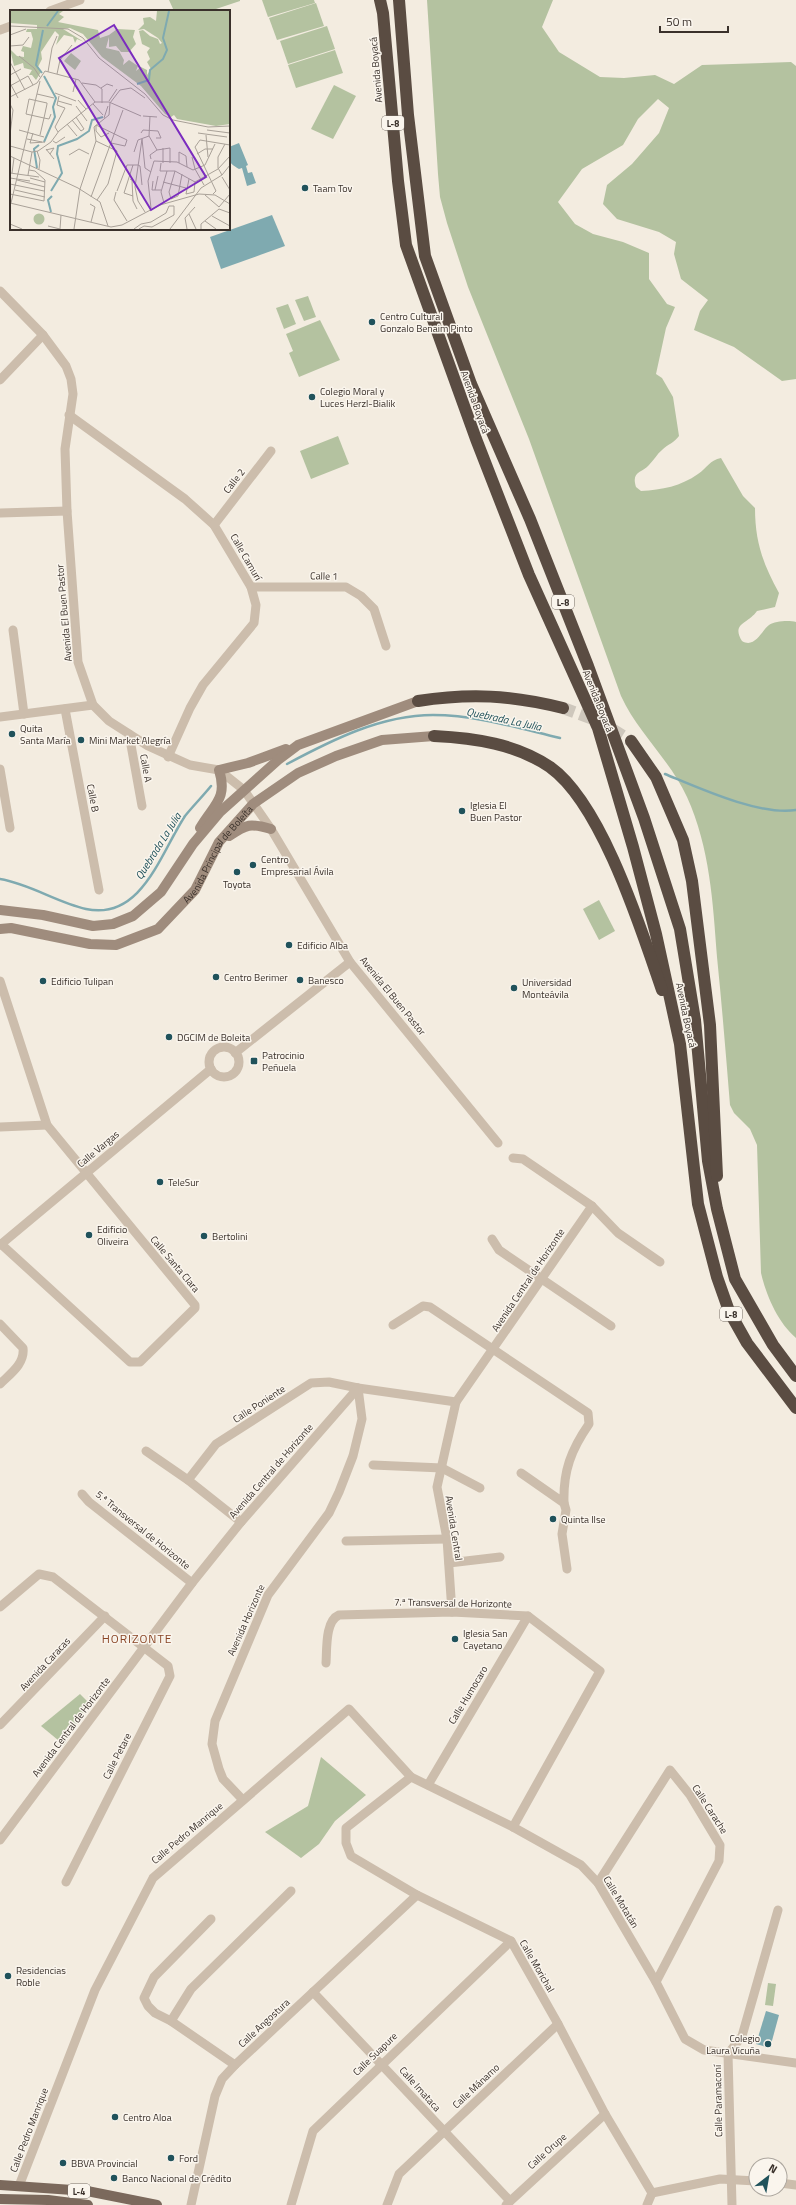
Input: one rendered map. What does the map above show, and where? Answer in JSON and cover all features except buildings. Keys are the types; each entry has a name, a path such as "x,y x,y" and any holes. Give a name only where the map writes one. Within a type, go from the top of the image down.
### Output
{"highway":[{"name":"Avenida Boyacá","path":"380,0 383,13 398,181 406,245 476,439 529,575 598,728 633,847 656,934 680,1044 698,1204 717,1277 729,1311 747,1343 796,1408"},
{"name":"Avenida Boyacá","path":"399,0 408,115 425,256 471,384 530,519 588,666 644,818 680,929 695,1020 708,1161 717,1209 735,1280 772,1345 796,1376"},
{"path":"418,701 454,696 495,696 527,700 563,708"},
{"path":"434,736 489,741 518,751 550,767 568,783 583,802 618,871 680,1044"},
{"path":"631,740 656,777 683,840 692,881 710,1025 717,1209"}],"main road":[{"name":"L-4","path":"0,2186 87,2191 157,2205"},
{"name":"L-4","path":"0,2198 48,2200 88,2205"}],"street":[{"path":"53,10 80,0"},
{"path":"0,30 10,26"},
{"name":"Avenida El Buen Pastor","path":"0,291 43,335 70,372 73,394 65,449 66,511 78,662 94,705 109,721 168,757 190,765 219,770 244,790 271,829 350,962 498,1143"},
{"path":"0,380 43,335"},
{"name":"Calle Camurí","path":"69,415 185,499 214,524 250,587 256,605 254,623 203,685 190,708 168,757"},
{"name":"Calle 2","path":"214,524 271,452"},
{"path":"0,513 66,511"},
{"name":"Calle 1","path":"250,587 346,587 361,596 374,609 386,646"},
{"path":"13,630 24,714"},
{"name":"Avenida Principal de Boleíta","path":"0,910 42,915 93,926 113,924 134,916 161,892 193,844 220,812 298,745 418,701"},
{"path":"0,717 94,705"},
{"name":"Calle B","path":"64,709 99,890"},
{"name":"Calle A","path":"129,734 142,806"},
{"name":"Avenida Principal de Boleíta","path":"0,929 11,928 90,944 116,946 158,929 195,890 219,842 253,804 298,773 336,756 382,740 434,736"},
{"path":"193,844 206,818 222,793 223,782 219,770 248,763 298,745"},
{"path":"0,769 10,828"},
{"path":"219,842 248,825 254,824 271,829"},
{"path":"235,1053 350,962"},
{"name":"Calle Santa Clara","path":"0,981 47,1125 85,1174 195,1305 193,1312 140,1362 130,1362 1,1245"},
{"path":"227,1048 235,1053 239,1065 231,1075 217,1075 211,1068 210,1060 218,1049 227,1048"},
{"name":"Calle Vargas","path":"1,1245 211,1068"},
{"path":"0,1127 47,1125"},
{"path":"513,1158 523,1159 592,1206 618,1233 660,1262"},
{"name":"Avenida Central de Horizonte","path":"456,1402 493,1351 592,1206"},
{"path":"492,1239 499,1250 611,1326"},
{"path":"393,1325 427,1306 589,1416 589,1424 575,1445 569,1459 564,1491 564,1503 566,1510 562,1534 567,1569"},
{"path":"0,1324 18,1341 23,1348 24,1353 18,1366 0,1384"},
{"name":"Calle Poniente","path":"188,1480 216,1444 311,1384 329,1382 358,1388"},
{"path":"358,1388 456,1402"},
{"name":"Avenida Central de Horizonte","path":"0,1840 192,1583 241,1522 358,1388"},
{"name":"Avenida Horizonte","path":"243,1800 224,1779 219,1769 212,1744 215,1720 268,1595 329,1513 339,1492 352,1456 362,1419 358,1388"},
{"name":"Avenida Central","path":"452,1612 447,1539 437,1487 456,1402"},
{"path":"146,1451 188,1480 241,1522"},
{"path":"373,1465 442,1468 480,1488"},
{"path":"521,1473 564,1503"},
{"name":"5.ª Transversal de Horizonte","path":"82,1494 89,1502 192,1583"},
{"path":"346,1541 447,1539"},
{"path":"449,1563 500,1557"},
{"name":"Calle Petare","path":"0,1607 35,1577 45,1574 53,1577 168,1666 170,1676 66,1882"},
{"name":"7.ª Transversal de Horizonte","path":"326,1663 330,1626 332,1620 339,1615 452,1612 528,1616"},
{"name":"Avenida Caracas","path":"0,1725 105,1616"},
{"path":"513,1827 600,1671 528,1616"},
{"name":"Calle Humocaro","path":"428,1785 528,1616"},
{"name":"Calle Pedro Manrique","path":"20,2186 94,1990 153,1878 349,1709 411,1777"},
{"name":"Calle Carache","path":"598,1883 670,1770 690,1795 720,1844 719,1861 656,1982"},
{"name":"Calle Motatán","path":"411,1777 513,1827 581,1864 598,1883 656,1982 685,2039 704,2050 796,2063"},
{"name":"Calle Morichal","path":"411,1777 346,1828 346,1843 351,1856 417,1895 511,1941 558,2024 605,2114 652,2193"},
{"path":"171,2021 191,1989 291,1891"},
{"name":"Calle Angostura","path":"191,2205 215,2096 222,2079 235,2065 417,1895"},
{"name":"Calle Paramaconí","path":"732,2205 730,2178 728,2054 742,2036 778,1910"},
{"path":"210,1920 154,1976 147,1988 144,1998 148,2006 235,2065"},
{"name":"Calle Suapure","path":"291,2205 313,2131 382,2063 511,1941"},
{"name":"Calle Imataca","path":"313,1992 382,2063 507,2203"},
{"name":"Calle Mánamo","path":"387,2205 399,2174 558,2024"},
{"name":"Calle Orupe","path":"507,2203 605,2114"},
{"path":"646,2205 652,2193 730,2178 748,2180"}],"green space":[{"path":"169,0 240,0 213,10 174,10"},
{"path":"262,0 314,0 315,3 268,17"},
{"path":"427,0 553,0 542,27 559,52 600,77 624,78 655,75 674,84 702,65 791,62 796,66 796,379 782,381 734,347 694,330 700,311 708,300 681,279 674,254 676,242 659,232 617,219 603,204 607,185 632,164 659,133 669,108 658,99 638,119 623,145 582,169 558,202 575,224 593,234 623,242 649,253 649,279 667,304 675,307 666,328 656,374 662,378 673,397 679,436 664,448 646,468 636,475 636,487 641,491 656,490 685,482 701,472 711,462 721,458 743,496 755,508 758,542 768,572 779,593 775,607 757,611 742,624 738,631 739,635 742,641 751,643 758,638 769,625 782,621 796,622 796,1338 778,1317 766,1290 761,1273 757,1145 750,1129 734,1113 730,1105 712,896 706,856 701,836 695,816 680,784 636,722 621,696 529,439 468,287 447,223 440,197"},
{"path":"316,3 324,26 277,40 269,18"},
{"path":"327,26 335,49 288,64 280,41"},
{"path":"335,50 343,73 296,88 288,65"},
{"path":"334,85 356,96 333,139 311,129"},
{"path":"308,296 316,317 304,321 295,300"},
{"path":"288,304 296,324 284,329 276,308"},
{"path":"320,320 340,360 299,377 289,353 293,351 286,334"},
{"path":"338,436 349,464 311,479 300,451"},
{"path":"599,900 615,931 599,940 583,909"},
{"path":"80,1694 89,1703 64,1745 41,1726"},
{"path":"321,1757 366,1795 335,1821 319,1844 301,1858 265,1832 308,1806"},
{"path":"768,1983 776,1984 773,2006 765,2005"}],"water":[{"path":"239,143 248,165 246,166 248,173 252,172 256,183 247,186 242,168 239,169 232,164 230,160 230,147"},
{"path":"272,215 285,246 221,269 210,237"},
{"path":"766,2011 779,2015 770,2048 756,2044"}],"waterway":[{"name":"Quebrada La Julia","path":"287,764 321,746 357,730 395,719 414,716 433,715 465,717 560,738"},
{"name":"Quebrada La Julia","path":"665,774 730,800 748,805 781,811 796,810"},
{"name":"Quebrada La Julia","path":"0,879 11,881 86,909 105,910 122,905 136,894 148,880 185,816 211,786"}],"tunnel":[{"path":"563,708 601,722 631,741"}],"place":[{"name":"Taam Tov","path":"305,188"},
{"name":"Centro Cultural Gonzalo Benaim Pinto","path":"372,322"},
{"name":"Colegio Moral y Luces Herzl-Bialik","path":"312,397"},
{"name":"Quita Santa María","path":"12,734"},
{"name":"Mini Market Alegría","path":"81,740"},
{"name":"Iglesia El Buen Pastor","path":"462,811"},
{"name":"Centro Empresarial Ávila","path":"253,865"},
{"name":"Toyota","path":"237,872"},
{"name":"Edificio Alba","path":"289,945"},
{"name":"Centro Berimer","path":"216,977"},
{"name":"Banesco","path":"300,980"},
{"name":"Edificio Tulipan","path":"43,981"},
{"name":"Universidad Monteávila","path":"514,988"},
{"name":"DGCIM de Boleita","path":"169,1037"},
{"name":"Patrocinio Peñuela","path":"254,1061"},
{"name":"TeleSur","path":"160,1182"},
{"name":"Edificio Oliveira","path":"89,1235"},
{"name":"Bertolini","path":"204,1236"},
{"name":"Quinta Ilse","path":"553,1519"},
{"name":"Iglesia San Cayetano","path":"455,1639"},
{"name":"Residencias Roble","path":"8,1976"},
{"name":"Colegio Laura Vicuña","path":"768,2044"},
{"name":"Centro Aloa","path":"115,2117"},
{"name":"Ford","path":"171,2158"},
{"name":"BBVA Provincial","path":"63,2163"},
{"name":"Banco Nacional de Crédito","path":"114,2178"}],"district":[{"name":"HORIZONTE","path":"137,1638"}]}
